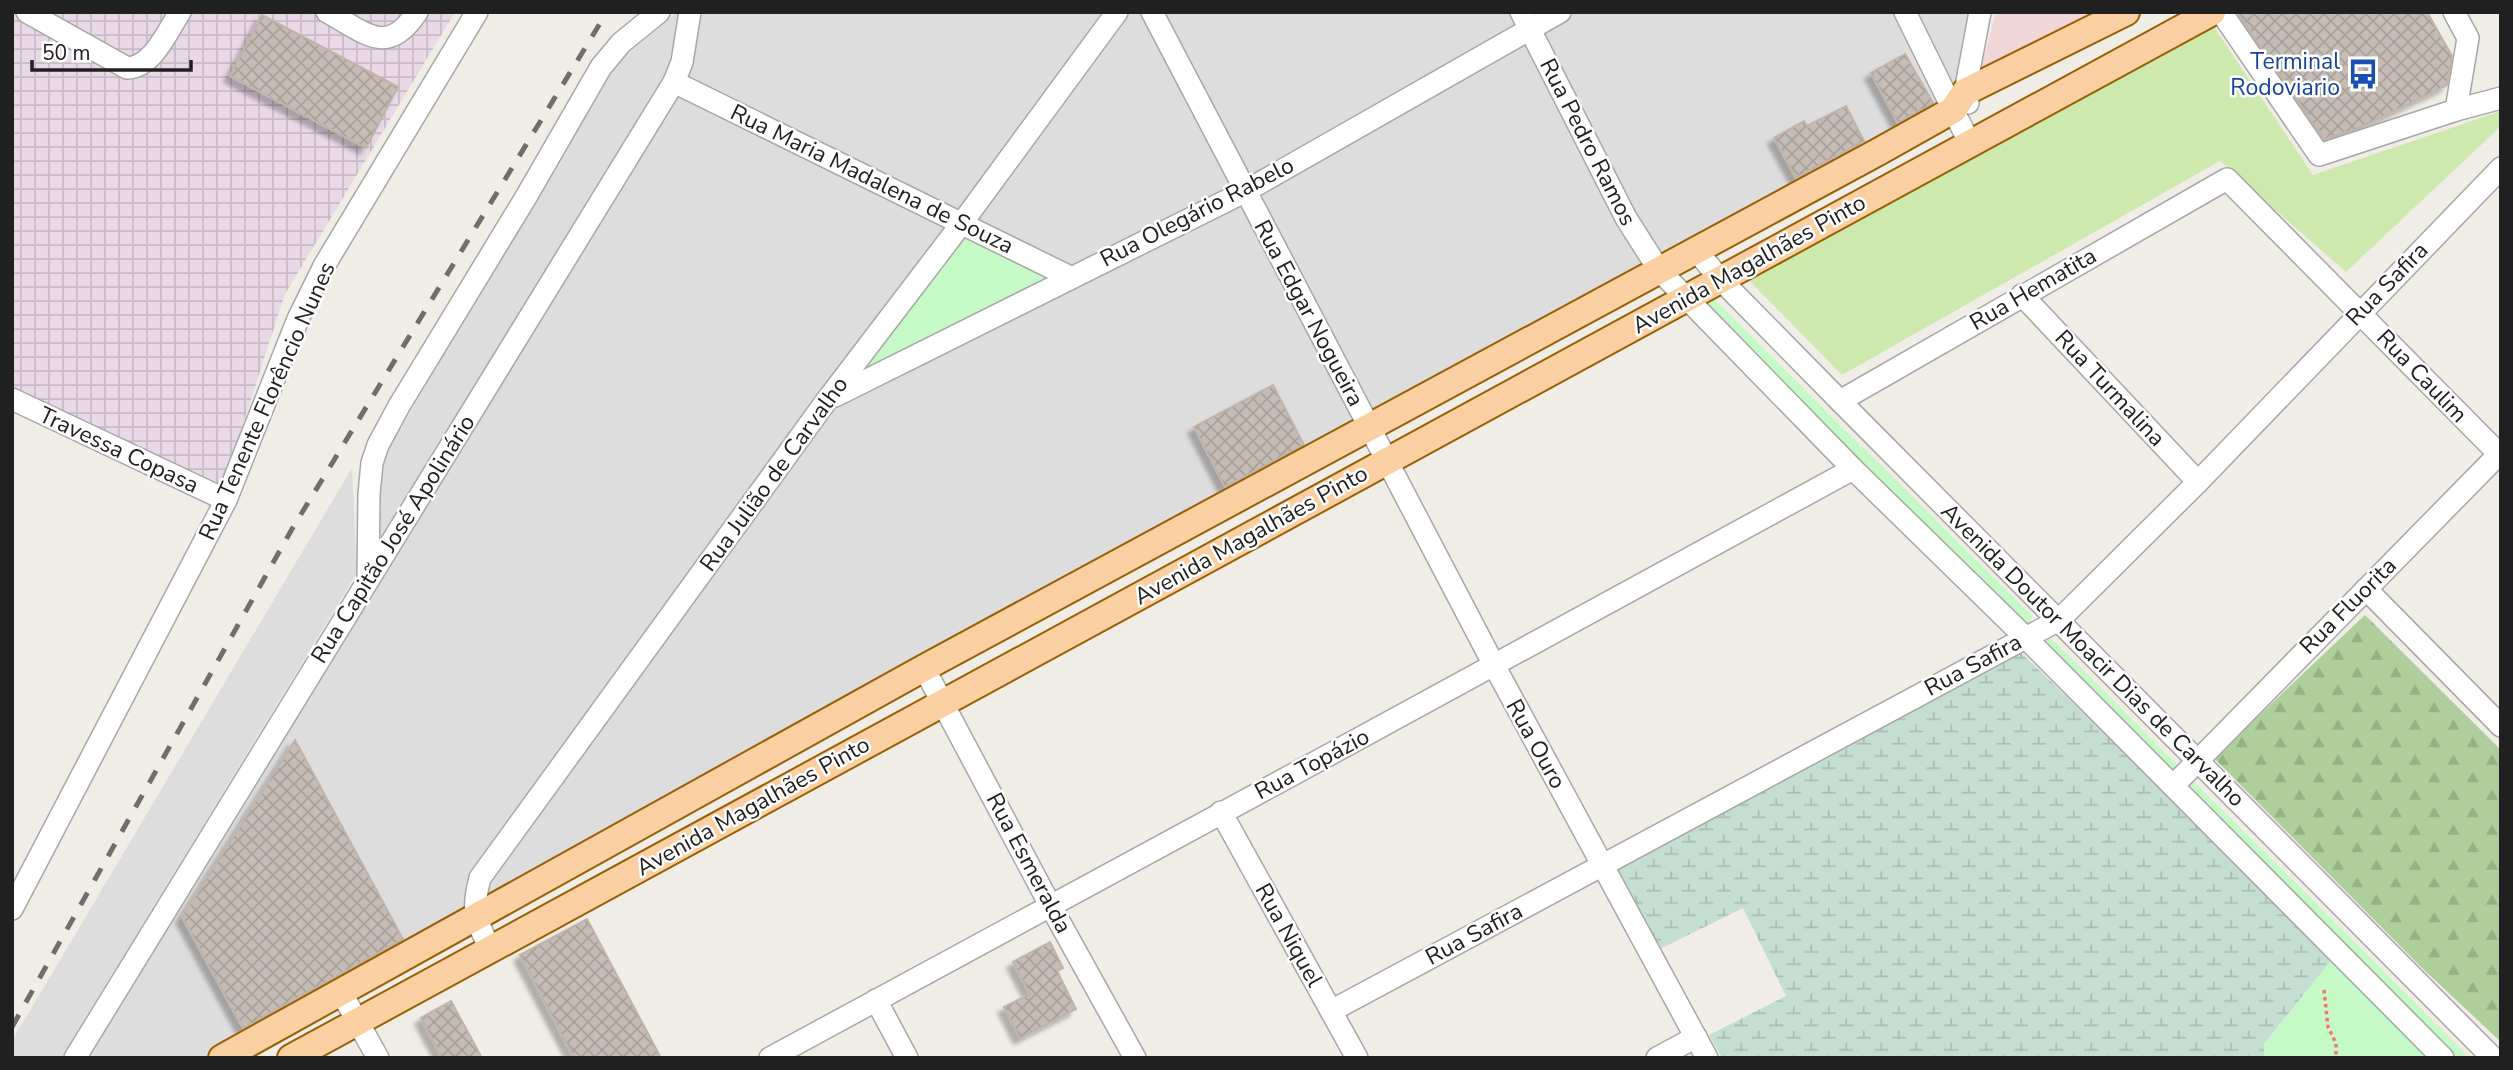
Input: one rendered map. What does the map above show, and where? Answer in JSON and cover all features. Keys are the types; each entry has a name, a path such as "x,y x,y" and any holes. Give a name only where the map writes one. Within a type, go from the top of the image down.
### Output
{"main road":[{"name":"Avenida Magalhães Pinto","path":"222,1058 924,668 1696,250 1959,101 2126,12"},
{"name":"Avenida Magalhães Pinto","path":"290,1058 2212,12"},
{"path":"1486,364 1503,398"}],"street":[{"path":"27,12 127,68 144,63 180,12"},
{"path":"327,12 382,39 400,34 417,12"},
{"name":"Rua Tenente Florêncio Nunes","path":"12,909 226,500 293,331 324,267 477,12"},
{"path":"368,580 369,494 372,463 378,445 398,406 526,197 601,67 621,43 659,12"},
{"name":"Rua Capitão José Apolinário","path":"75,1058 674,82 682,62 690,12"},
{"name":"Rua Julião de Carvalho","path":"475,918 480,878 828,400 962,223 1116,12"},
{"name":"Rua Edgar Nogueira","path":"1152,12 1244,192 1370,427"},
{"name":"Rua Olegário Rabelo","path":"828,400 1244,192 1525,20 1560,12"},
{"path":"1905,12 1959,101 1974,142"},
{"path":"1959,101 1980,12"},
{"path":"2221,12 2319,155 2501,98"},
{"path":"2454,12 2468,38 2456,110"},
{"name":"Rua Pedro Ramos","path":"1525,20 1626,218 1659,270 1685,299"},
{"name":"Rua Maria Madalena de Souza","path":"674,82 1070,278"},
{"name":"Rua Safira","path":"1331,1011 2059,620 2198,482 2501,168"},
{"name":"Rua Caulim","path":"2227,178 2500,453"},
{"name":"Rua Hematita","path":"1840,401 2227,178"},
{"name":"Avenida Doutor Moacir Dias de Carvalho","path":"1696,250 1720,279 1840,401 2493,1058"},
{"name":"Rua Turmalina","path":"2022,295 2198,482"},
{"name":"Avenida Doutor Moacir Dias de Carvalho","path":"1685,299 2443,1058"},
{"name":"Travessa Copasa","path":"12,399 226,500"},
{"name":"Rua Ouro","path":"1370,427 1494,667 1707,1058"},
{"name":"Rua Fluorita","path":"2173,786 2500,453"},
{"name":"Rua Topázio","path":"770,1058 1221,812 1494,667 1853,469"},
{"path":"2366,589 2501,726"},
{"name":"Rua Esmeralda","path":"924,668 1135,1058"},
{"name":"Rua Niquel","path":"1221,812 1357,1058"},
{"path":"475,918 490,949"},
{"path":"341,992 377,1058"},
{"path":"876,1000 907,1058"},
{"path":"1657,1058 1696,1037"}],"path":[{"path":"2323,990 2328,1027 2336,1043 2336,1058"}],"shaded area":[{"path":"12,12 455,12 285,294 222,489 12,388","holes":["262,15 398,87 366,148 231,77"]},
{"path":"677,12 681,12 667,72 376,548 382,461 608,71"},
{"path":"691,12 1510,12 1517,26 1244,192 1560,12 1980,12 1965,92 220,1058 75,1058 674,82"},
{"path":"1996,12 2100,12 1979,76"},
{"path":"352,468 357,573 61,1058 12,1058 12,1041"}],"green space":[{"path":"2212,24 2313,175 2501,111 2501,126 2346,272 2220,161 1842,375 1738,269"},
{"path":"962,223 1070,277 828,400"},
{"path":"1713,298 2033,617 2023,629 1702,305"},
{"path":"2365,615 2501,750 2501,1042 2422,968 2214,758"},
{"path":"2050,637 2470,1058 2455,1058 2042,645"},
{"path":"2017,649 2334,957 2264,1044 2264,1058 1722,1058 1709,1035 1786,996 1743,908 1656,951 1612,870"},
{"path":"2334,957 2432,1058 2264,1058 2264,1045"}],"building":[{"name":"Terminal Rodoviario","path":"2237,12 2427,12 2452,56 2447,85 2357,129 2324,139"},
{"path":"262,15 398,87 366,148 230,76"},
{"path":"1905,54 1933,103 1898,123 1871,73"},
{"path":"1846,106 1864,141 1796,178 1774,138 1804,121 1807,126"},
{"path":"1273,385 1304,445 1225,487 1194,427"},
{"path":"295,740 403,939 243,1028 182,917"},
{"path":"587,919 661,1058 574,1058 520,955"},
{"path":"1050,942 1063,968 1057,971 1076,1009 1020,1038 1004,1007 1030,994 1013,962"},
{"path":"451,1001 482,1058 442,1058 421,1018"}],"railway":[{"path":"12,1027 292,529 607,12"}],"place":[{"name":"Terminal Rodoviario","path":"2363,74"}]}
